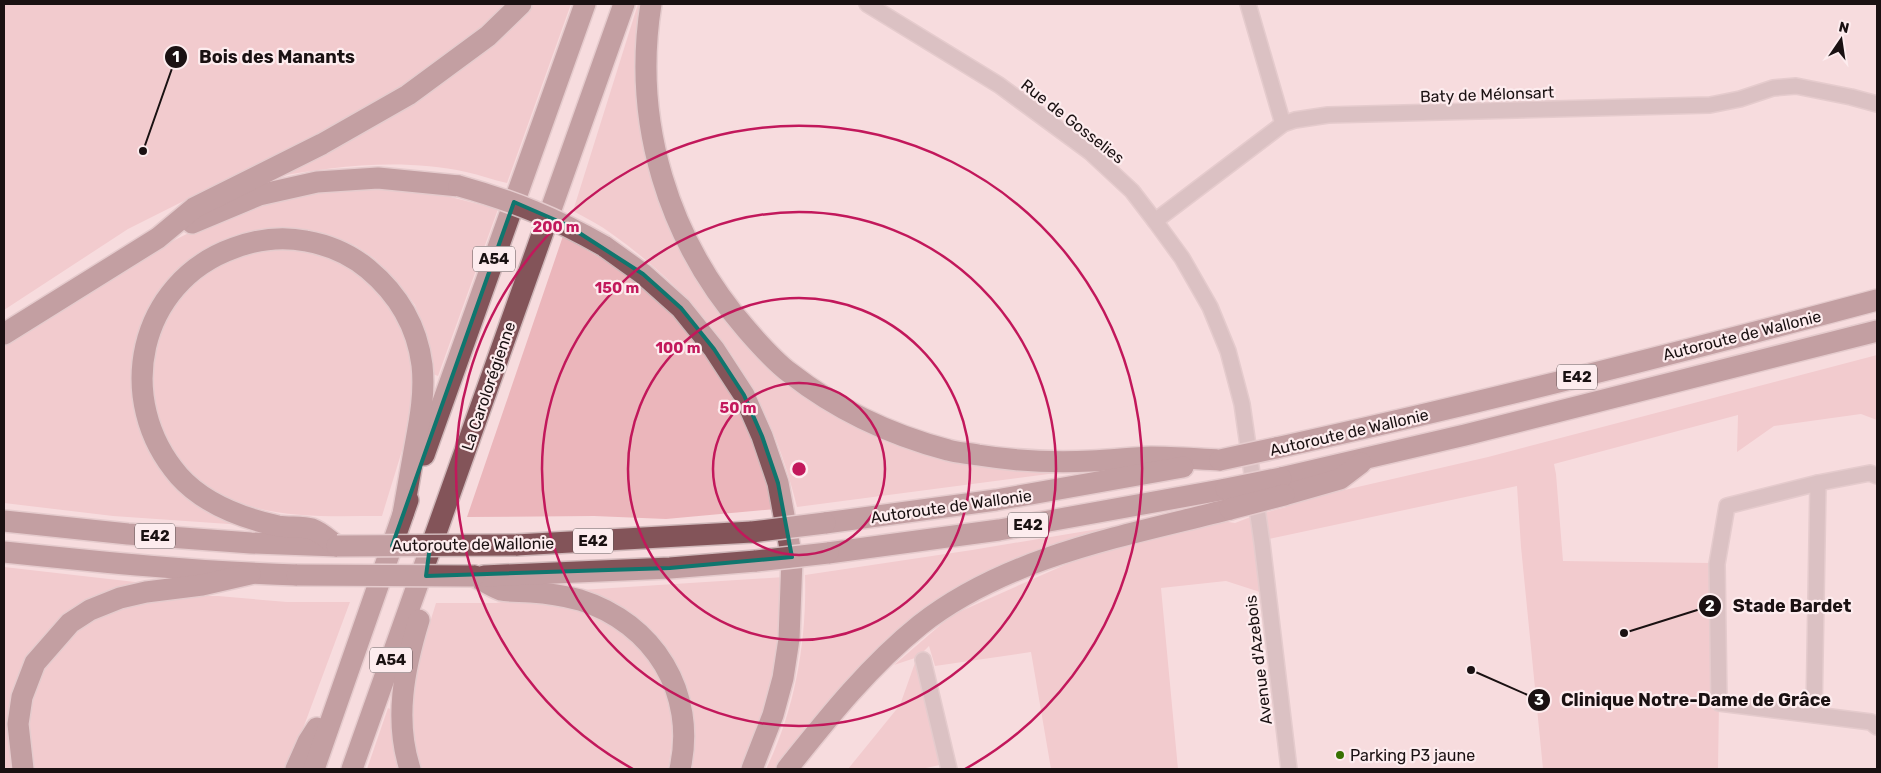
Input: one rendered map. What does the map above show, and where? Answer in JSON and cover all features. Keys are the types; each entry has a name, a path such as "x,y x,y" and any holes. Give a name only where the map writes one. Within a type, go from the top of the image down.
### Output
{"highway":[{"path":"4,334 158,238 194,208 322,144 408,95 488,36 521,4"},
{"name":"A54","path":"314,769 585,4"},
{"name":"La Carolorégienne","path":"352,769 624,4"},
{"path":"651,4 647,64 649,111 657,162 670,203 685,238 706,276 729,309 758,342 789,372 864,420 906,437 950,451 1038,462 1090,462 1151,457 1220,460"},
{"path":"158,238 259,195 318,182 378,178 459,186 536,210 567,224 604,246 643,274 681,308 714,349 744,395 762,436 778,483 792,558 790,640 783,678 773,715 752,769"},
{"path":"310,537 233,513 206,498 180,476 165,456 146,414 142,395 143,360 156,316 166,299 179,283 198,266 220,252 243,244 268,238 292,238 314,242 337,250 358,262 392,292 404,309 415,332 422,365 423,402 403,514"},
{"name":"Autoroute de Wallonie","path":"310,537 338,546 516,545 752,532 824,524 1005,498 1107,482 1220,460 1461,406 1877,300"},
{"name":"Autoroute de Wallonie","path":"4,552 126,565 250,574 474,576 503,583 828,553 1228,499 1282,486 1340,479 1367,458 1692,379 1877,331"},
{"path":"787,769 814,734 873,668 920,625 962,597 1016,569 1228,499"},
{"name":"E42","path":"4,521 137,535 251,543 310,537"},
{"path":"410,769 403,734 401,705 410,655 422,610 429,551"},
{"path":"23,769 18,724 22,696 36,663 70,624 90,610 120,598 202,585 250,574"},
{"path":"503,583 579,600 608,611 635,630 658,653 671,675 681,708 684,740 680,769"},
{"path":"296,769 308,742 344,685"}],"street":[{"name":"Rue de Gosselies","path":"867,4 999,85 1090,152 1132,191 1182,258 1210,307 1228,351 1242,404 1262,547"},
{"path":"1248,4 1283,124"},
{"name":"Baty de Mélonsart","path":"1155,221 1283,124 1295,120 1328,116 1710,105 1740,99 1785,86 1796,86 1851,96 1877,104"},
{"path":"1875,719 1719,703 1717,564 1727,506 1818,483 1870,473 1877,476"},
{"path":"1814,714 1818,483"},
{"name":"Avenue d'Azebois","path":"1262,547 1289,769"},
{"path":"923,660 949,769"}],"highlighted area":[{"path":"514,202 567,225 643,274 681,308 714,349 744,395 762,436 778,483 792,557 670,568 426,576 430,546 392,546"}],"shaded area":[{"path":"4,4 507,4 474,34 411,81 353,116 128,229 4,310"},
{"path":"529,4 571,4 507,183 471,173 417,165 343,167 269,178"},
{"path":"638,4 645,4 644,124 727,316 875,431 1087,469 797,507 785,464 770,424 752,387 730,352 706,320 647,261 607,231 573,211"},
{"path":"357,187 419,189 498,209 438,376 433,374 427,337 415,305 399,284 375,259 356,246 332,236 302,229 266,229 227,239 196,255 160,292 143,319 139,338 150,449 243,525 113,516 4,503 4,346 131,265 210,223 282,200"},
{"path":"563,236 597,256 619,265 676,316 706,352 735,400 753,437 776,509 666,519 594,516 467,517"},
{"path":"288,247 331,256 373,282 398,316 414,359 415,391 408,431 382,516 298,515 258,508 239,502 219,494 200,482 185,467 172,449 162,430 155,409 152,388 152,366 158,334 175,302 200,276 228,259"},
{"path":"1877,355 1877,420 1861,414 1774,426 1737,452 1738,415 1554,464 1563,561 1712,563 1719,703 1718,769 1543,769 1521,547 1517,486 1264,540 1264,513 1286,507 1288,503 1488,457"},
{"path":"1253,516 1263,593 1226,581 1161,588 1178,769 1051,769 1031,652 935,666 929,646 918,657 894,665 952,615 1112,544 1208,519 1235,523"},
{"path":"1152,520 978,580 778,769 766,769 785,723 792,699 804,624 805,575"},
{"path":"4,567 144,583 35,651 14,769 4,769"},
{"path":"784,577 779,655 761,723 742,769 685,769 672,666 565,591"},
{"path":"178,596 218,596 287,602 350,602 298,742 285,769 30,769 25,722 42,668 57,646 89,620 131,603"},
{"path":"511,600 577,609 609,624 642,652 659,676 669,701 672,735 668,769 420,769 412,726 413,698 420,657 436,603 496,603"},
{"path":"916,660 940,765 921,769 848,769 900,705"},
{"path":"388,708 395,711 403,769 367,769"}],"place":[{"name":"Bois des Manants","path":"143,151"},
{"name":"Stade Bardet","path":"1624,633"},
{"name":"Clinique Notre-Dame de Grâce","path":"1471,670"},
{"name":"Parking P3 jaune","path":"1340,755"}]}
